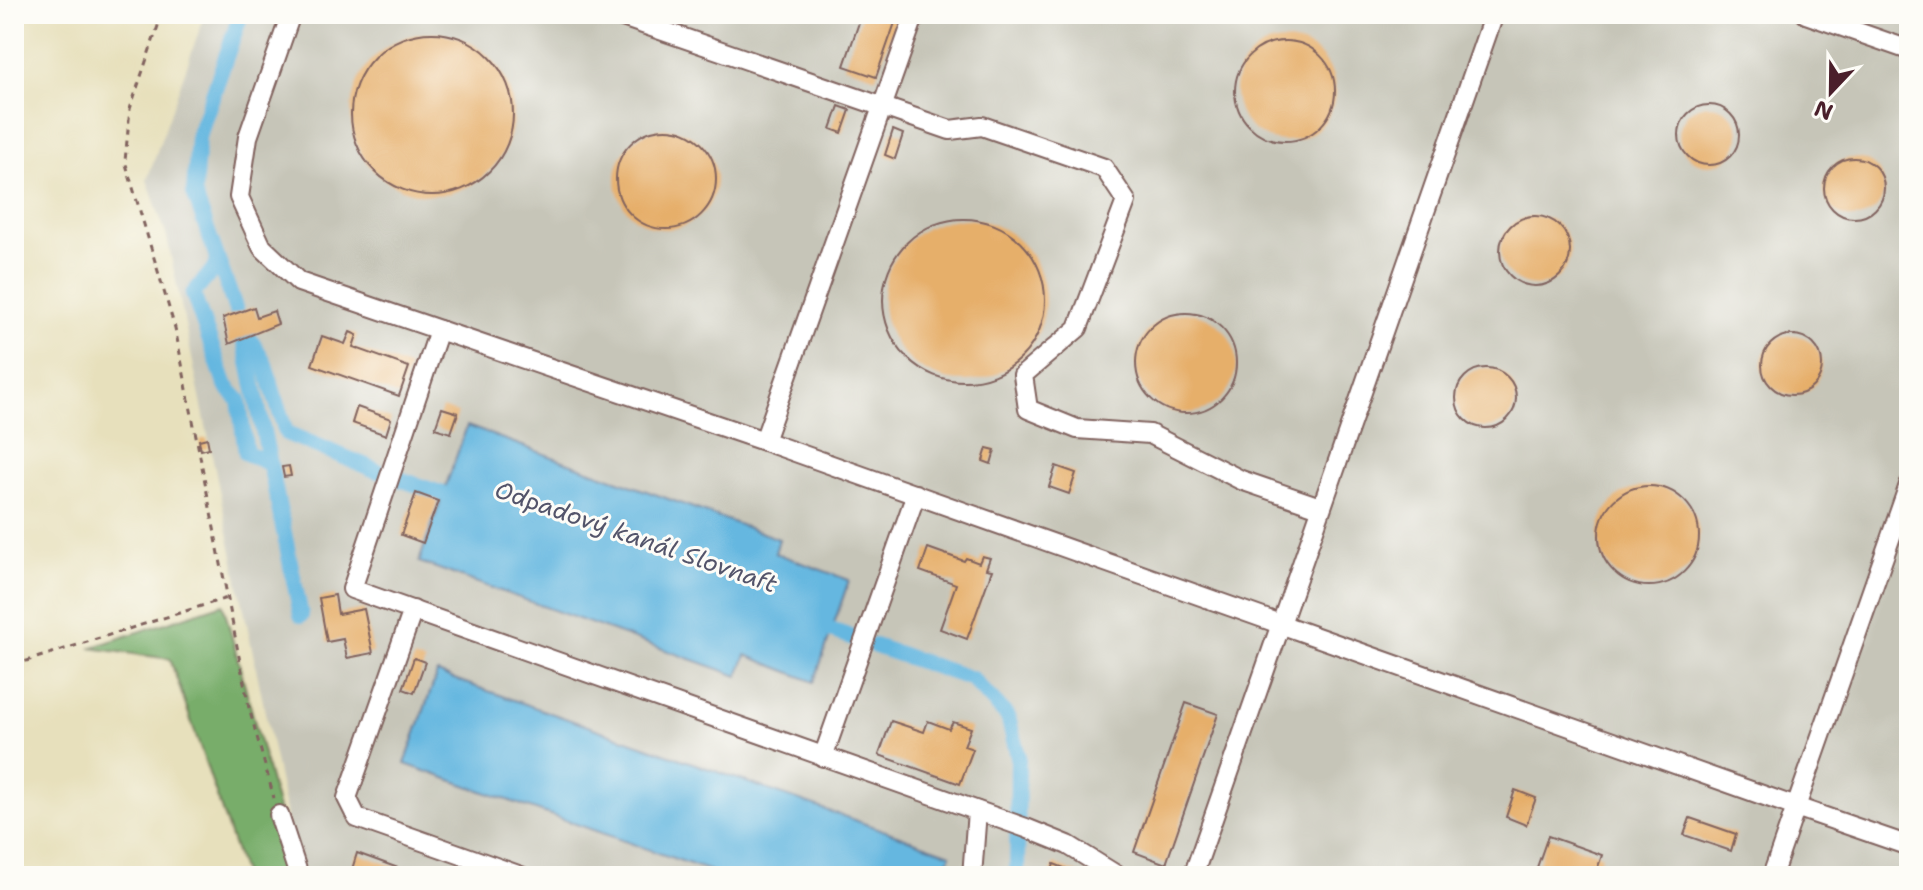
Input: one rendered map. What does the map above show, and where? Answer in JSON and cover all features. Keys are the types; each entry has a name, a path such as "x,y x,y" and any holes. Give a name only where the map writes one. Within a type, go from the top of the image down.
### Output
{"lane":[{"path":"291,14 248,137 239,197 262,247 299,282 916,494 1909,846"},
{"path":"614,14 950,130 982,126 1104,168 1126,201 1078,328 1023,375 1028,409 1077,429 1150,434 1241,480 1320,507"},
{"path":"764,441 915,14"},
{"path":"1193,876 1494,14"},
{"path":"1806,14 1909,50"},
{"path":"439,330 352,589 1026,828 1068,845 1118,876"},
{"path":"1772,876 1909,485"},
{"path":"823,757 916,494"},
{"path":"413,610 347,798 357,818 521,876"},
{"path":"972,876 977,811"},
{"path":"279,815 300,866"}],"path":[{"path":"162,14 130,109 125,161 175,328 230,597 249,708 279,815"},
{"path":"14,665 230,597"}],"shaded area":[{"path":"205,14 1909,14 1909,876 289,876 286,813 167,237 147,180"}],"green space":[{"path":"223,604 296,876 244,876 170,659 90,648"}],"water":[{"path":"467,426 779,539 775,553 849,580 814,682 746,655 738,676 419,562"},
{"path":"437,673 951,854 943,876 724,876 405,764"}],"building":[{"path":"862,14 898,14 876,77 844,66"},
{"path":"432,33 463,39 489,57 507,83 513,114 507,145 489,171 463,189 432,195 401,189 375,171 357,145 351,114 357,83 375,57 401,39"},
{"path":"1285,41 1304,45 1321,55 1331,72 1335,91 1331,110 1321,127 1304,137 1285,141 1266,137 1249,127 1239,110 1235,91 1239,72 1249,55 1266,45"},
{"path":"1709,105 1721,107 1730,114 1737,123 1737,147 1730,156 1721,163 1709,165 1697,163 1688,156 1681,147 1679,135 1681,123 1688,114 1697,107"},
{"path":"839,106 850,110 842,133 831,129"},
{"path":"666,129 685,133 702,143 712,160 716,179 712,198 702,215 685,225 666,229 647,225 630,215 620,198 616,179 620,160 630,143 647,133"},
{"path":"893,130 903,134 895,159 885,155"},
{"path":"1854,158 1866,160 1875,167 1882,176 1882,200 1875,209 1866,216 1854,218 1842,216 1833,209 1826,200 1824,188 1826,176 1833,167 1842,160"},
{"path":"1542,216 1564,231 1570,251 1568,265 1560,276 1549,284 1528,286 1510,276 1502,265 1500,244 1510,226 1521,218"},
{"path":"964,219 995,225 1021,243 1039,269 1045,300 1039,331 1021,357 995,375 964,381 933,375 907,357 889,331 883,300 889,269 907,243 933,225"},
{"path":"254,307 257,317 274,311 278,324 229,344 223,318"},
{"path":"1186,313 1205,317 1222,327 1232,344 1236,363 1232,382 1222,399 1205,409 1186,413 1167,409 1150,399 1140,382 1136,363 1140,344 1150,327 1167,317"},
{"path":"350,332 357,335 353,347 409,367 399,396 312,365 322,336 345,344"},
{"path":"1792,335 1804,337 1813,344 1820,353 1820,377 1813,386 1804,393 1792,395 1780,393 1771,386 1764,377 1762,365 1764,353 1771,344 1780,337"},
{"path":"1486,368 1498,370 1507,377 1514,386 1514,410 1507,419 1498,426 1486,428 1474,426 1465,419 1458,410 1456,398 1458,386 1465,377 1474,370"},
{"path":"357,407 391,419 386,435 352,423"},
{"path":"442,408 458,413 451,433 435,428"},
{"path":"207,438 209,448 201,450 199,440"},
{"path":"987,448 995,450 991,464 983,461"},
{"path":"289,466 291,476 284,477 282,467"},
{"path":"1056,466 1076,473 1069,494 1049,487"},
{"path":"1649,486 1668,490 1685,500 1695,517 1699,536 1695,555 1685,572 1668,582 1649,586 1630,582 1613,572 1603,555 1599,536 1603,517 1613,500 1630,490"},
{"path":"416,493 438,501 423,543 401,535"},
{"path":"928,548 964,561 966,558 979,563 982,556 990,558 986,569 992,570 967,639 940,629 956,584 920,571"},
{"path":"335,595 338,614 364,609 373,653 347,658 343,639 327,642 319,598"},
{"path":"414,658 425,662 414,693 403,689"},
{"path":"1186,703 1218,714 1166,864 1134,852"},
{"path":"891,721 924,732 928,721 949,729 953,722 971,728 964,746 973,749 960,784 879,755"},
{"path":"1515,790 1536,798 1526,825 1506,817"},
{"path":"1690,818 1736,834 1731,851 1684,835"},
{"path":"1548,836 1602,855 1595,876 1534,876"},
{"path":"357,853 420,876 350,876"},
{"path":"1054,864 1084,876 1050,876"}],"waterway":[{"name":"Odpadový kanál Slovnaft","path":"241,14 198,137 194,193 242,327 264,361 286,433 378,471"},
{"path":"217,265 193,294 226,386 239,400 246,453 270,464"},
{"path":"244,338 301,615"},
{"name":"Odpadový kanál Slovnaft","path":"400,479 463,501"},
{"name":"Odpadový kanál Slovnaft","path":"813,624 857,639"},
{"name":"Odpadový kanál Slovnaft","path":"875,646 972,679 1008,717 1018,756 1017,876"}]}
